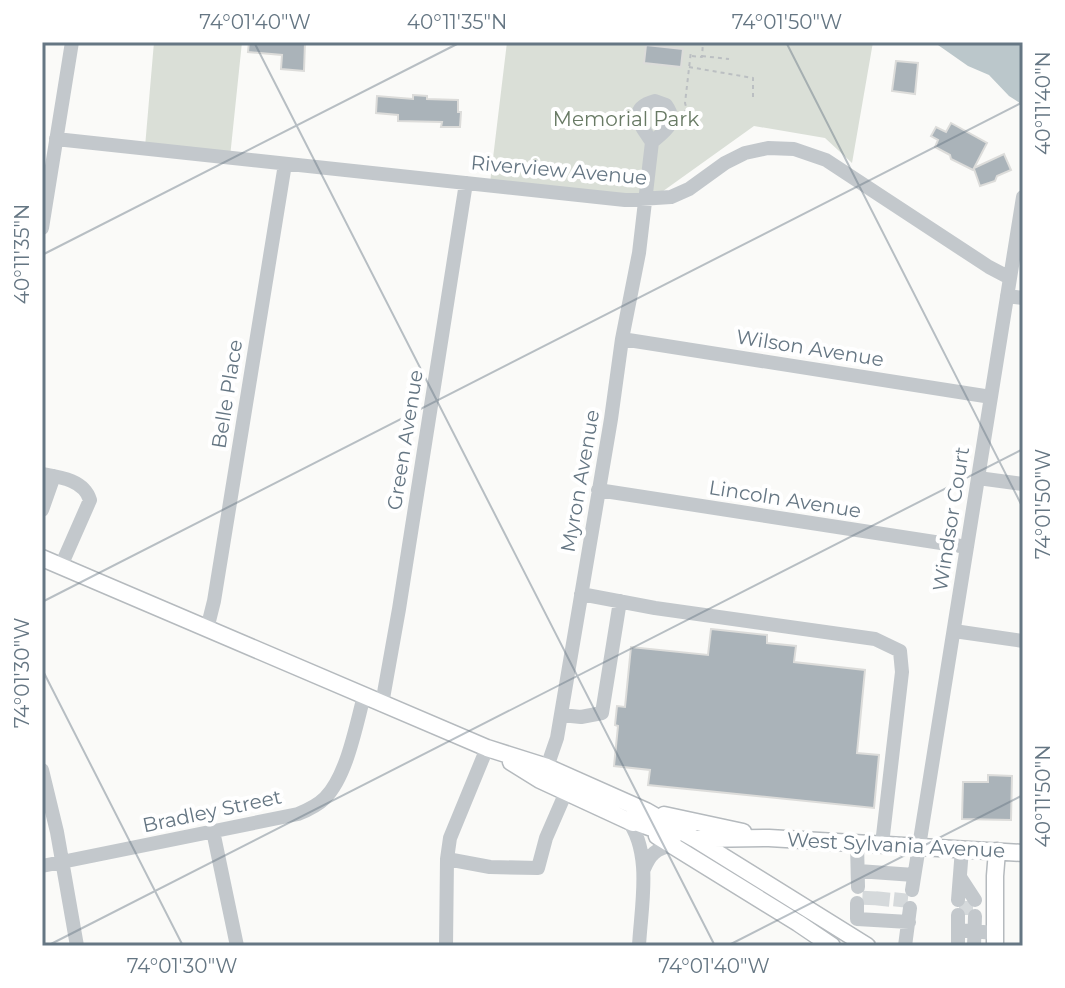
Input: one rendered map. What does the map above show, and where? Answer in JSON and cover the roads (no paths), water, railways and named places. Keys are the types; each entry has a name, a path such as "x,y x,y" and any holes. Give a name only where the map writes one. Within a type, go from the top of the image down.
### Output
{"main road":[{"path":"42,558 487,748 547,767 646,811 867,946"},
{"path":"487,748 540,780 627,819 672,845 822,943"},
{"name":"West Sylvania Avenue","path":"646,811 769,838"},
{"name":"West Sylvania Avenue","path":"627,819 673,836 695,839 769,838 1023,853"},
{"path":"995,939 997,851"}],"street":[{"path":"42,228 72,42"},
{"path":"661,101 670,110 671,123 652,142 639,123 638,115 645,103 661,101"},
{"name":"Riverview Avenue","path":"56,139 625,200 671,197 745,153 768,148 794,149 826,160 1010,278"},
{"name":"Myron Avenue","path":"547,767 557,738 622,339 639,253 652,142"},
{"name":"Belle Place","path":"207,629 285,164"},
{"name":"Green Avenue","path":"382,704 466,183"},
{"name":"Windsor Court","path":"857,843 871,879 907,882 919,847 1023,197"},
{"path":"1007,296 1023,298"},
{"name":"Wilson Avenue","path":"622,339 991,397"},
{"path":"42,510 48,475 64,478 84,488 89,495 90,500 61,566"},
{"path":"978,478 1023,484"},
{"name":"Lincoln Avenue","path":"598,490 967,547"},
{"path":"581,594 875,639 900,651 902,672 882,844"},
{"path":"561,715 581,717 602,713 620,601"},
{"path":"954,631 1023,641"},
{"name":"Bradley Street","path":"42,866 310,809 323,800 345,763 364,696"},
{"path":"446,946 447,859 453,827 487,748"},
{"path":"42,770 57,832 77,946"},
{"path":"447,859 490,867 538,868 546,838 566,792"},
{"path":"627,819 638,836 643,870 639,946"},
{"path":"213,831 237,946"},
{"path":"643,870 648,857 655,850 672,845"},
{"path":"962,849 966,917 995,939"},
{"path":"846,932 869,912 904,914 905,946"}],"tunnel":[{"path":"869,905 870,886"},
{"path":"882,906 884,887"},
{"path":"900,907 902,889"},
{"path":"966,900 966,915"}],"park label":[{"name":"Memorial Park","path":"626,119"}]}
